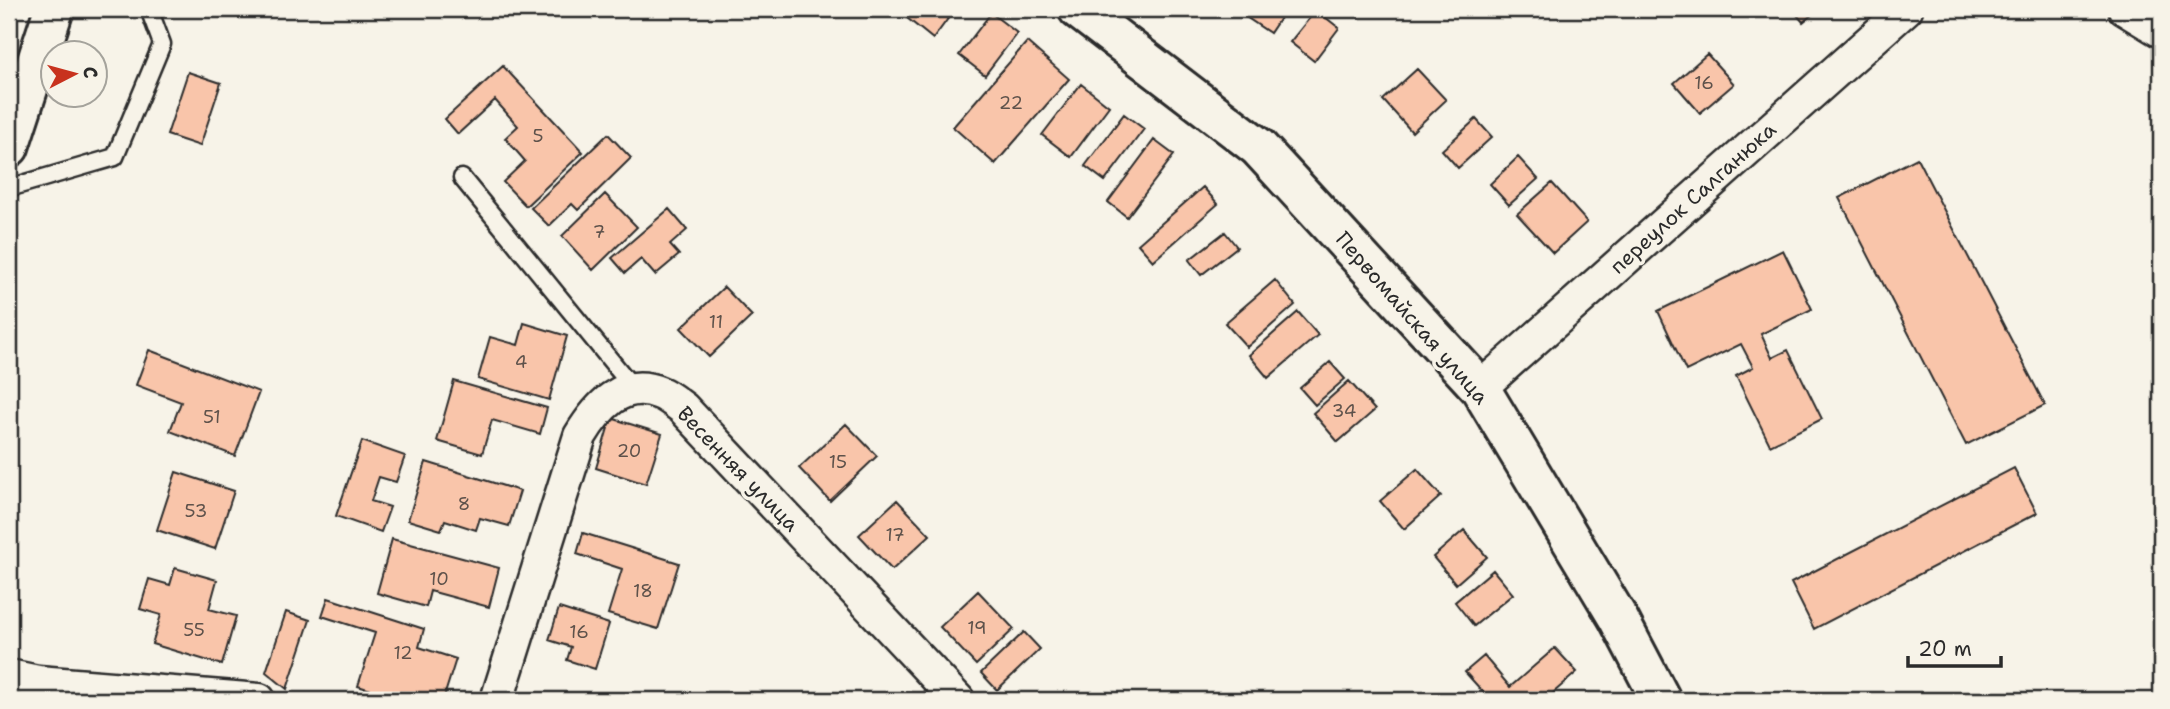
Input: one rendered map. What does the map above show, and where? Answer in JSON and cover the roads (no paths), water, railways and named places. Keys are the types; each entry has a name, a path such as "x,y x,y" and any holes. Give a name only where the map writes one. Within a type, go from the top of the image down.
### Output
{"main road":[{"path":"9,147 54,9"},
{"name":"Первомайская улица","path":"1078,9 1258,147 1480,388 1618,618 1661,700"}],"street":[{"name":"переулок Салганюка","path":"1480,388 1906,9"},
{"path":"2125,9 2161,31"},
{"path":"497,700 580,436 596,411 614,395 634,389"},
{"name":"Весенняя улица","path":"634,389 659,392 683,408 958,700"},
{"path":"9,676 38,682 259,700"}],"lane":[{"path":"9,188 116,157 162,44 149,9"},
{"path":"462,178 634,389"}]}
